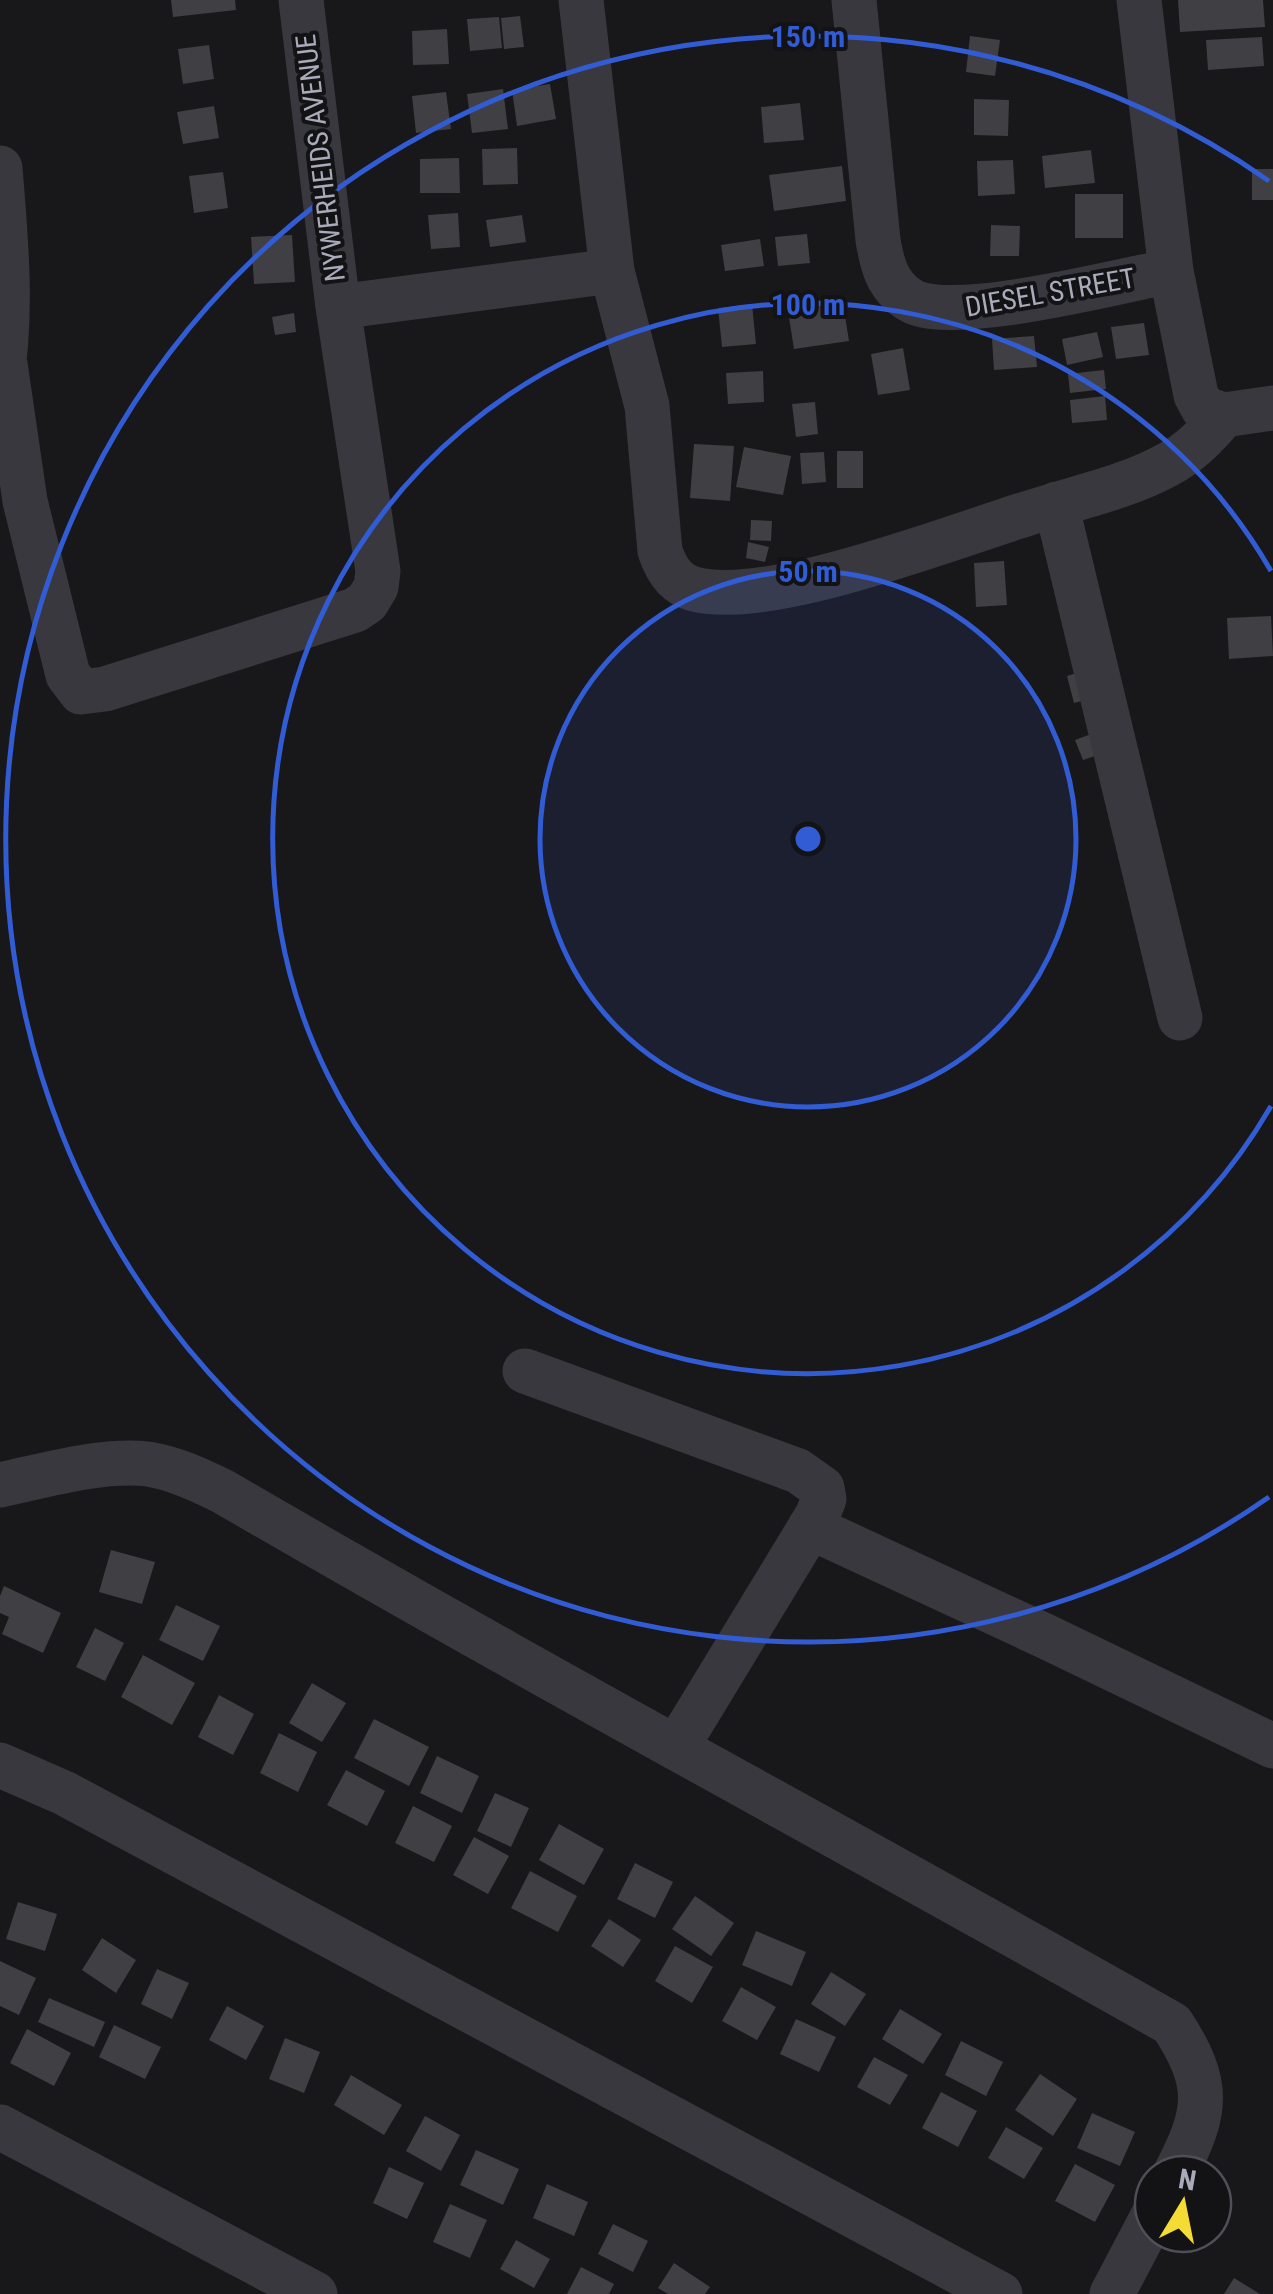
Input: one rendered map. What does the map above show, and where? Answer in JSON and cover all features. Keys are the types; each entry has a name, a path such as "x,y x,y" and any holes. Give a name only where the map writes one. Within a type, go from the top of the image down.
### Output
{"street":[{"name":"NYWERHEIDS AVENUE","path":"301,0 338,307 612,271"},
{"path":"582,0 612,271 647,406 660,551 665,566 686,586 718,592 787,585 881,560 1167,465 1206,437 1224,416"},
{"name":"DIESEL STREET","path":"854,0 882,267 889,280 910,300 935,308 976,308 1171,270 1139,0"},
{"path":"0,168 8,263 2,376 25,502 68,675 81,692 105,689 325,622 367,602 376,588 378,571 338,307"},
{"path":"1171,270 1196,395 1203,408 1224,416 1273,410"},
{"path":"1056,504 1180,1018"},
{"path":"525,1371 798,1471 822,1488 821,1509 676,1748"},
{"path":"0,1485 122,1464 150,1464 190,1476 1172,2024 1192,2055 1202,2084 1193,2139 1185,2154"},
{"path":"810,1527 1273,1746"},
{"path":"0,1765 64,1792 1000,2294"},
{"path":"0,2127 315,2294"},
{"path":"1112,2294 1133,2254"}],"building":[{"path":"171,0 235,0 236,10 173,17"},
{"path":"1178,0 1263,0 1265,27 1180,32"},
{"path":"520,16 524,47 504,49 501,18"},
{"path":"499,17 502,48 470,51 467,19"},
{"path":"447,29 449,64 413,65 412,31"},
{"path":"970,36 1000,40 995,76 966,72"},
{"path":"1262,37 1264,66 1208,70 1206,40"},
{"path":"209,45 214,79 183,84 178,49"},
{"path":"550,84 556,119 517,126 512,90"},
{"path":"503,89 508,129 472,133 467,94"},
{"path":"446,92 451,129 416,133 412,96"},
{"path":"974,99 1009,100 1008,136 974,135"},
{"path":"800,103 804,140 764,143 761,107"},
{"path":"214,106 219,138 183,144 177,112"},
{"path":"517,148 518,184 483,185 482,149"},
{"path":"1091,150 1095,183 1045,188 1042,156"},
{"path":"459,158 460,193 420,193 420,159"},
{"path":"1013,160 1015,194 978,196 977,161"},
{"path":"842,166 846,201 774,211 769,175"},
{"path":"1252,169 1273,169 1273,200 1252,200"},
{"path":"223,172 228,208 194,213 189,176"},
{"path":"1075,194 1123,194 1123,238 1075,238"},
{"path":"458,213 460,247 431,249 428,215"},
{"path":"522,215 526,242 490,247 486,220"},
{"path":"991,225 1020,226 1019,256 990,256"},
{"path":"807,234 810,263 778,266 775,237"},
{"path":"292,235 295,282 254,284 251,237"},
{"path":"760,239 764,266 725,271 721,245"},
{"path":"842,297 849,341 794,349 787,305"},
{"path":"752,304 756,344 722,347 718,308"},
{"path":"294,313 296,332 275,335 272,317"},
{"path":"1144,323 1149,355 1116,359 1111,327"},
{"path":"1097,332 1103,357 1067,365 1062,339"},
{"path":"1034,336 1037,367 994,370 992,339"},
{"path":"903,348 910,390 878,395 871,354"},
{"path":"1104,370 1106,389 1070,393 1068,374"},
{"path":"763,371 764,402 728,404 726,373"},
{"path":"1105,396 1107,420 1072,423 1070,400"},
{"path":"815,402 818,434 796,437 792,404"},
{"path":"694,444 734,446 730,501 690,498"},
{"path":"744,447 791,456 783,495 736,487"},
{"path":"837,451 863,451 863,488 837,488"},
{"path":"824,452 826,482 802,484 800,453"},
{"path":"751,520 772,521 771,541 750,540"},
{"path":"748,542 769,547 765,562 746,558"},
{"path":"1004,561 1007,605 976,607 974,563"},
{"path":"1271,616 1273,656 1229,659 1227,618"},
{"path":"1093,668 1101,696 1074,703 1067,676"},
{"path":"1094,733 1101,754 1083,760 1075,740"},
{"path":"111,1550 155,1562 142,1604 99,1592"},
{"path":"4,1586 61,1613 43,1653 2,1634 9,1617 0,1613"},
{"path":"176,1605 220,1626 203,1661 159,1640"},
{"path":"95,1628 124,1643 105,1681 76,1667"},
{"path":"143,1655 195,1683 172,1725 121,1697"},
{"path":"312,1683 346,1703 322,1742 289,1723"},
{"path":"219,1695 254,1714 233,1755 198,1737"},
{"path":"374,1719 429,1747 409,1786 354,1758"},
{"path":"279,1733 317,1752 298,1792 260,1773"},
{"path":"437,1756 479,1776 462,1813 420,1793"},
{"path":"346,1770 385,1791 367,1826 327,1805"},
{"path":"495,1793 529,1808 511,1847 477,1831"},
{"path":"413,1806 452,1826 434,1862 395,1843"},
{"path":"559,1824 604,1849 584,1885 539,1860"},
{"path":"474,1837 509,1856 488,1894 453,1875"},
{"path":"635,1863 673,1882 655,1918 617,1899"},
{"path":"530,1871 577,1896 558,1932 511,1908"},
{"path":"695,1896 734,1923 711,1956 672,1929"},
{"path":"18,1902 57,1914 45,1951 6,1939"},
{"path":"609,1919 641,1940 623,1967 591,1946"},
{"path":"756,1931 806,1952 792,1986 742,1965"},
{"path":"102,1938 136,1960 116,1993 82,1970"},
{"path":"675,1946 713,1967 692,2003 655,1981"},
{"path":"0,1961 36,1978 19,2015 0,2006"},
{"path":"157,1969 189,1983 172,2019 141,2004"},
{"path":"831,1972 866,1994 845,2026 811,2004"},
{"path":"741,1987 776,2007 757,2040 722,2021"},
{"path":"49,1998 105,2022 94,2047 38,2022"},
{"path":"227,2006 264,2026 246,2060 209,2040"},
{"path":"900,2009 942,2034 923,2064 882,2039"},
{"path":"796,2019 836,2037 819,2072 780,2054"},
{"path":"114,2025 161,2047 145,2079 99,2057"},
{"path":"27,2029 71,2053 54,2086 10,2063"},
{"path":"285,2038 320,2052 304,2093 269,2079"},
{"path":"961,2041 1003,2062 986,2096 945,2075"},
{"path":"874,2057 908,2075 890,2105 857,2087"},
{"path":"1040,2074 1077,2099 1053,2136 1015,2110"},
{"path":"351,2075 402,2105 384,2135 334,2105"},
{"path":"941,2092 977,2111 958,2147 922,2128"},
{"path":"1092,2113 1135,2132 1120,2166 1077,2148"},
{"path":"425,2116 460,2135 441,2171 406,2151"},
{"path":"1006,2127 1043,2148 1024,2179 988,2158"},
{"path":"476,2150 519,2169 503,2205 460,2185"},
{"path":"1075,2164 1115,2185 1095,2222 1055,2201"},
{"path":"389,2167 424,2183 407,2219 373,2203"},
{"path":"547,2184 588,2202 574,2236 533,2218"},
{"path":"450,2204 487,2220 470,2258 433,2242"},
{"path":"613,2224 648,2241 633,2272 598,2254"},
{"path":"516,2240 550,2259 534,2288 500,2269"},
{"path":"674,2263 710,2287 705,2294 668,2294 658,2288"},
{"path":"581,2267 614,2284 609,2294 567,2294"},
{"path":"1234,2278 1260,2294 1224,2294"}]}
